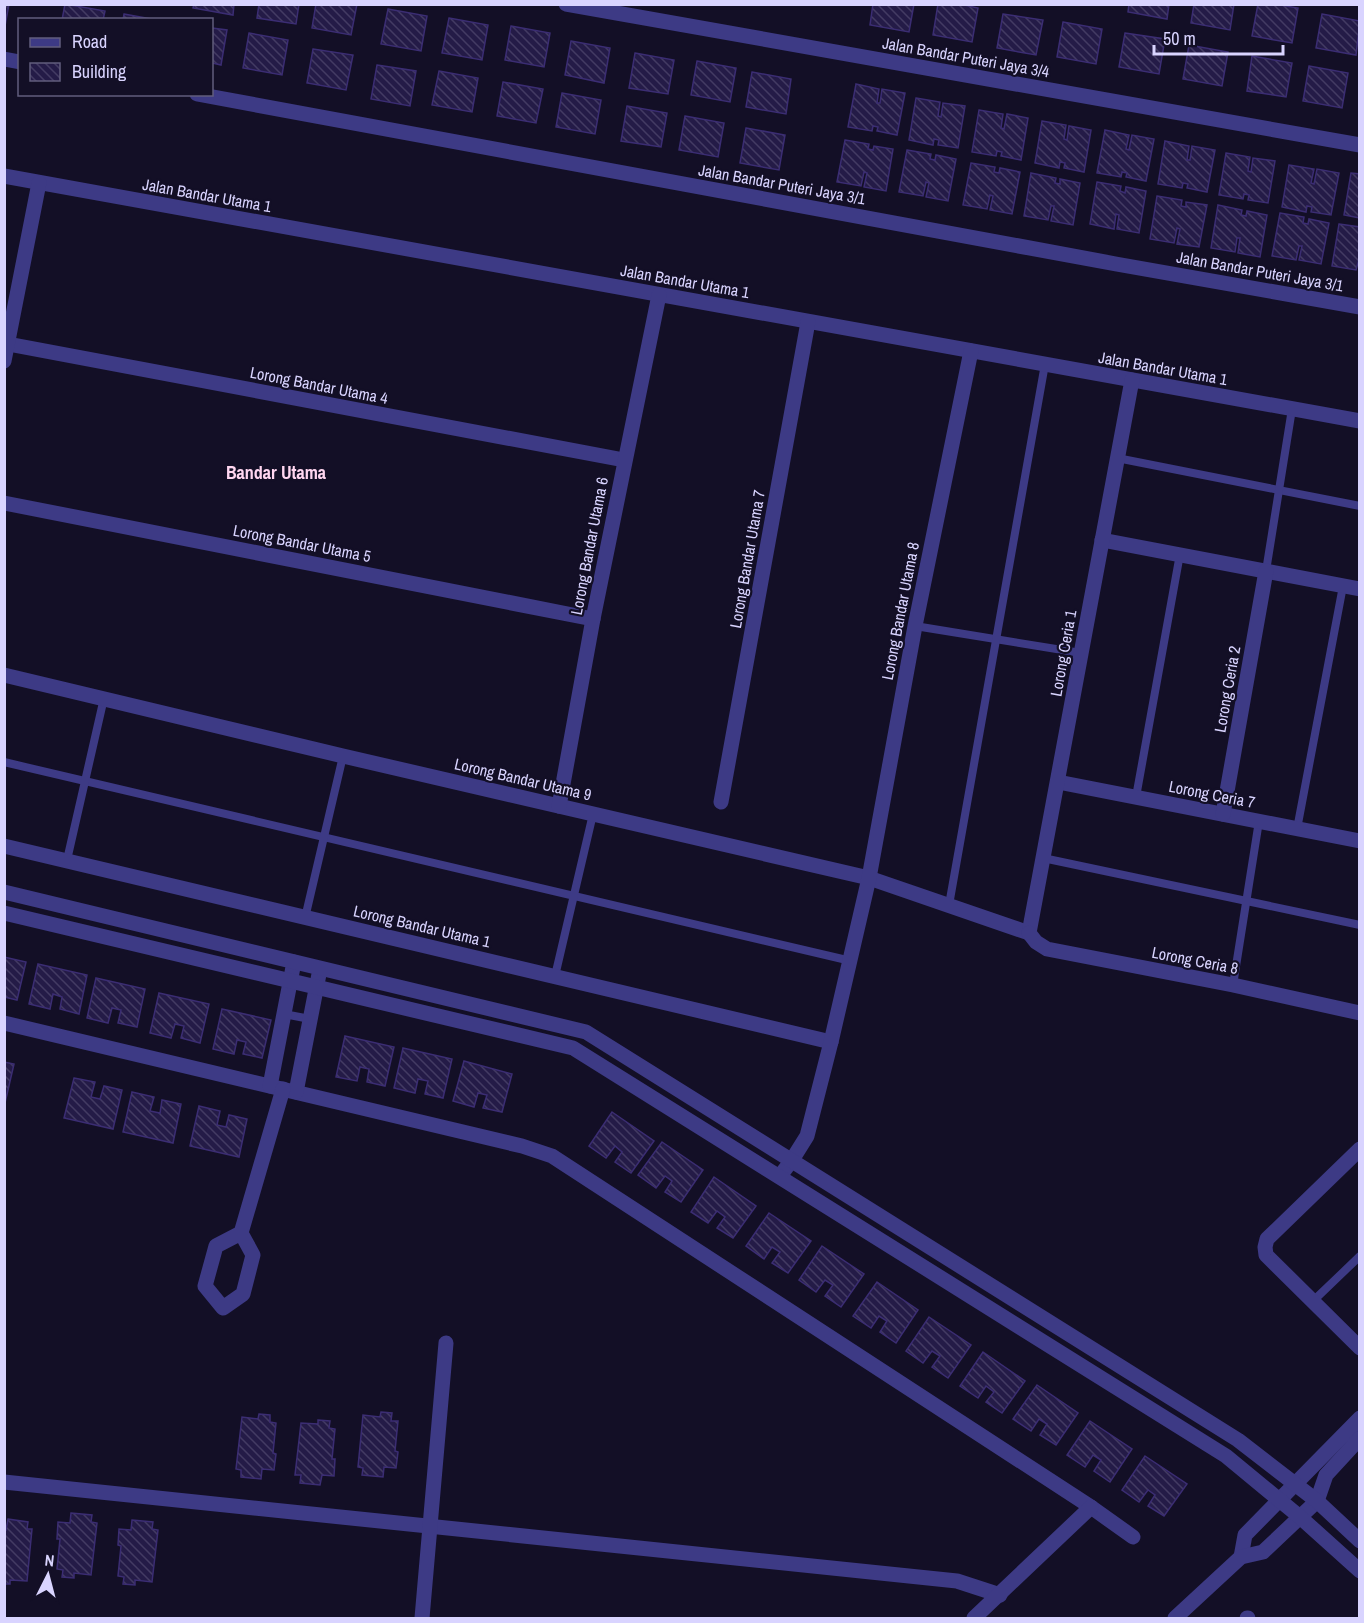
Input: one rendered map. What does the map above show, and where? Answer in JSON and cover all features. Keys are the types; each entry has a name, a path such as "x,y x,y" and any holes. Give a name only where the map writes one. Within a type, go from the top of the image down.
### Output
{"street":[{"name":"Jalan Bandar Puteri Jaya 3/4","path":"566,4 1359,145"},
{"name":"Jalan Bandar Puteri Jaya 3/1","path":"208,96 1359,307"},
{"name":"Jalan Bandar Utama 1","path":"4,176 1359,422"},
{"path":"4,361 39,183"},
{"name":"Lorong Bandar Utama 6","path":"559,806 624,460 659,295"},
{"name":"Lorong Bandar Utama 7","path":"721,802 808,322"},
{"name":"Lorong Bandar Utama 4","path":"8,344 624,460"},
{"name":"Lorong Bandar Utama 8","path":"780,1176 807,1136 850,961 869,878 915,626 971,351"},
{"name":"Lorong Ceria 1","path":"1029,933 1132,380"},
{"name":"Lorong Bandar Utama 5","path":"4,503 593,619"},
{"path":"1102,540 1359,589"},
{"name":"Lorong Ceria 2","path":"1223,814 1266,571"},
{"name":"Lorong Bandar Utama 9","path":"4,675 869,878 1029,933"},
{"name":"Lorong Ceria 7","path":"1058,782 1359,841"},
{"name":"Lorong Bandar Utama 1","path":"4,846 831,1042"},
{"path":"4,892 586,1032 1238,1440 1296,1483 1359,1541"},
{"path":"4,913 573,1048 1226,1456 1300,1517 1359,1571"},
{"name":"Lorong Ceria 8","path":"1029,933 1036,942 1047,949 1233,985 1359,1013"},
{"path":"283,1089 284,1014 294,962"},
{"path":"241,1233 283,1089 310,1019 320,969"},
{"path":"4,1023 522,1146 552,1156 1091,1507 1133,1537"},
{"path":"1356,1153 1267,1239 1265,1247 1266,1255 1359,1348"},
{"path":"422,1618 446,1343"},
{"path":"1241,1557 1245,1535 1359,1418"},
{"path":"1175,1618 1241,1557 1263,1552 1317,1501 1326,1475 1359,1438"},
{"path":"4,1482 957,1581 1000,1595"},
{"path":"984,1615 1000,1595 1091,1507"}],"lane":[{"path":"949,905 1045,364"},
{"path":"1266,571 1292,409"},
{"path":"1117,458 1359,506"},
{"path":"1136,797 1180,554"},
{"path":"1297,829 1343,586"},
{"path":"915,626 1081,653"},
{"path":"67,860 104,699"},
{"path":"305,918 343,756"},
{"path":"4,762 850,961"},
{"path":"555,976 593,814"},
{"path":"1233,985 1259,821"},
{"path":"1043,858 1359,925"},
{"path":"284,1014 310,1019"},
{"path":"1312,1302 1359,1256"}],"building":[{"path":"4,4 9,4 5,26 4,26"},
{"path":"65,4 105,11 103,18 62,18"},
{"path":"194,4 234,4 233,15 193,8"},
{"path":"259,4 299,4 296,24 257,18"},
{"path":"316,4 357,4 351,35 312,28"},
{"path":"873,4 914,4 909,32 870,25"},
{"path":"938,4 960,4 978,8 972,42 933,35"},
{"path":"1129,4 1169,4 1167,19 1128,12"},
{"path":"1194,4 1234,4 1230,30 1191,23"},
{"path":"1258,4 1298,8 1292,43 1252,36"},
{"path":"388,9 427,16 421,51 381,44"},
{"path":"124,14 146,18 123,18"},
{"path":"1003,14 1043,20 1036,55 997,48"},
{"path":"1322,14 1360,21 1356,55 1316,48"},
{"path":"449,18 488,25 482,60 442,53"},
{"path":"1063,22 1102,29 1096,64 1057,57"},
{"path":"511,26 550,33 544,67 505,60"},
{"path":"213,28 227,30 221,65 213,63"},
{"path":"249,33 288,40 282,75 243,68"},
{"path":"1125,33 1165,39 1159,74 1119,67"},
{"path":"571,41 610,48 604,83 565,75"},
{"path":"1189,45 1228,52 1222,86 1183,79"},
{"path":"313,49 353,55 346,90 307,83"},
{"path":"635,53 674,60 668,94 629,88"},
{"path":"1252,56 1292,63 1286,97 1247,91"},
{"path":"697,61 736,68 730,102 691,95"},
{"path":"377,65 416,71 410,106 371,99"},
{"path":"1309,66 1348,73 1342,108 1303,101"},
{"path":"439,71 478,78 472,112 432,105"},
{"path":"752,72 791,79 786,114 746,107"},
{"path":"503,82 543,89 536,123 497,116"},
{"path":"856,84 879,89 877,103 880,103 882,89 905,93 897,135 877,131 878,127 873,126 872,131 848,127"},
{"path":"562,93 601,100 595,134 556,127"},
{"path":"916,98 940,102 938,116 941,117 943,103 965,106 958,148 938,145 939,140 934,139 933,145 909,140"},
{"path":"627,106 667,113 661,147 621,141"},
{"path":"979,110 1003,114 1001,128 1004,129 1007,114 1028,118 1021,160 1001,156 1002,152 997,151 996,156 972,152"},
{"path":"685,116 724,123 718,157 679,150"},
{"path":"1042,121 1066,125 1064,139 1067,140 1069,126 1091,130 1084,172 1064,168 1065,163 1060,162 1059,168 1035,163"},
{"path":"746,128 785,135 779,170 740,163"},
{"path":"1105,130 1129,135 1126,149 1129,150 1132,135 1154,139 1146,181 1126,177 1127,173 1122,172 1121,177 1097,173"},
{"path":"845,140 869,144 868,149 873,150 874,146 893,149 886,191 864,187 867,173 864,172 861,186 837,182"},
{"path":"1165,141 1189,146 1187,160 1190,160 1192,146 1215,150 1207,192 1187,188 1188,184 1183,183 1182,188 1158,184"},
{"path":"907,150 931,154 930,159 935,160 936,155 956,159 948,201 926,197 929,183 926,182 923,196 899,192"},
{"path":"1226,153 1250,157 1248,171 1251,172 1253,158 1275,161 1268,203 1248,200 1249,195 1244,194 1243,199 1219,195"},
{"path":"971,163 995,167 994,172 999,173 1000,168 1020,172 1012,214 990,210 993,196 990,195 987,209 963,205"},
{"path":"1289,165 1314,169 1311,183 1314,184 1317,169 1339,173 1331,215 1311,212 1312,207 1307,206 1306,212 1282,207"},
{"path":"1031,173 1056,178 1055,183 1060,184 1060,179 1080,183 1073,225 1051,221 1054,206 1051,206 1048,220 1024,216"},
{"path":"1351,173 1360,174 1360,218 1344,215"},
{"path":"1097,182 1121,186 1120,191 1125,193 1126,187 1146,191 1139,233 1117,229 1119,215 1116,214 1114,229 1090,224"},
{"path":"1157,196 1182,200 1181,206 1186,207 1186,202 1207,205 1199,247 1177,244 1180,229 1177,228 1174,243 1150,239"},
{"path":"1218,205 1242,210 1241,215 1246,216 1247,211 1267,215 1260,257 1238,253 1240,238 1237,238 1235,252 1211,248"},
{"path":"1280,213 1304,217 1303,223 1308,224 1309,219 1329,223 1321,264 1299,260 1302,246 1299,246 1296,260 1272,256"},
{"path":"1339,224 1360,227 1360,256 1356,270 1332,266"},
{"path":"4,957 26,962 17,1000 4,997"},
{"path":"38,964 87,975 79,1014 60,1009 62,997 53,994 50,1009 29,1004"},
{"path":"96,978 145,989 137,1027 118,1023 121,1010 112,1008 108,1023 87,1018"},
{"path":"159,993 209,1004 200,1043 181,1038 184,1026 175,1024 171,1038 150,1033"},
{"path":"222,1009 271,1020 262,1058 243,1054 246,1042 237,1040 234,1054 213,1049"},
{"path":"345,1036 394,1047 385,1086 367,1082 369,1069 360,1067 357,1081 336,1077"},
{"path":"403,1048 452,1059 443,1098 425,1094 428,1081 418,1079 415,1093 394,1088"},
{"path":"464,1061 512,1074 502,1112 483,1108 487,1095 478,1093 474,1107 453,1101"},
{"path":"4,1062 14,1064 5,1103 4,1103"},
{"path":"74,1078 95,1082 91,1097 100,1099 104,1086 122,1090 113,1129 64,1118"},
{"path":"132,1092 154,1097 150,1111 160,1113 162,1100 181,1104 173,1143 123,1132"},
{"path":"199,1106 220,1111 217,1125 226,1127 229,1115 247,1119 239,1157 190,1146"},
{"path":"612,1112 654,1141 631,1173 615,1162 622,1152 615,1146 606,1158 589,1146"},
{"path":"662,1142 703,1170 681,1202 665,1192 672,1181 665,1176 656,1188 638,1175"},
{"path":"714,1177 756,1206 733,1238 717,1228 725,1217 717,1211 708,1223 691,1212"},
{"path":"769,1213 811,1241 788,1273 772,1263 780,1252 772,1247 764,1259 746,1246"},
{"path":"822,1246 864,1274 841,1307 825,1296 833,1285 825,1280 816,1292 799,1280"},
{"path":"877,1282 918,1310 896,1343 880,1332 887,1321 879,1316 871,1328 853,1316"},
{"path":"929,1317 971,1345 948,1378 932,1367 940,1356 932,1351 923,1363 906,1351"},
{"path":"983,1352 1025,1381 1002,1413 986,1402 994,1392 986,1386 978,1398 960,1386"},
{"path":"1037,1385 1078,1413 1056,1445 1040,1435 1047,1424 1039,1419 1031,1431 1013,1419"},
{"path":"381,1412 392,1413 391,1421 398,1421 396,1468 384,1467 383,1477 362,1475 363,1468 358,1467 363,1415 380,1417"},
{"path":"259,1414 270,1415 270,1422 276,1423 274,1470 262,1469 261,1479 241,1477 241,1470 236,1469 242,1417 258,1419"},
{"path":"318,1420 330,1421 329,1428 335,1429 332,1459 335,1459 334,1476 322,1475 320,1485 300,1483 301,1475 295,1475 301,1423 318,1424"},
{"path":"1090,1421 1132,1449 1110,1482 1094,1471 1101,1460 1093,1455 1085,1467 1067,1455"},
{"path":"1145,1456 1187,1484 1164,1516 1148,1506 1155,1495 1148,1490 1139,1502 1122,1490"},
{"path":"71,1513 92,1515 91,1522 97,1523 91,1575 74,1573 74,1578 62,1577 63,1570 57,1569 60,1539 57,1539 58,1522 70,1523"},
{"path":"8,1519 28,1522 27,1529 32,1529 27,1581 10,1580 10,1584 4,1584 4,1529 6,1530"},
{"path":"132,1520 153,1522 152,1529 158,1530 152,1582 135,1580 135,1585 123,1584 124,1577 118,1576 121,1546 118,1545 119,1529 131,1530"}],"district":[{"name":"Bandar Utama","path":"276,473"}]}
